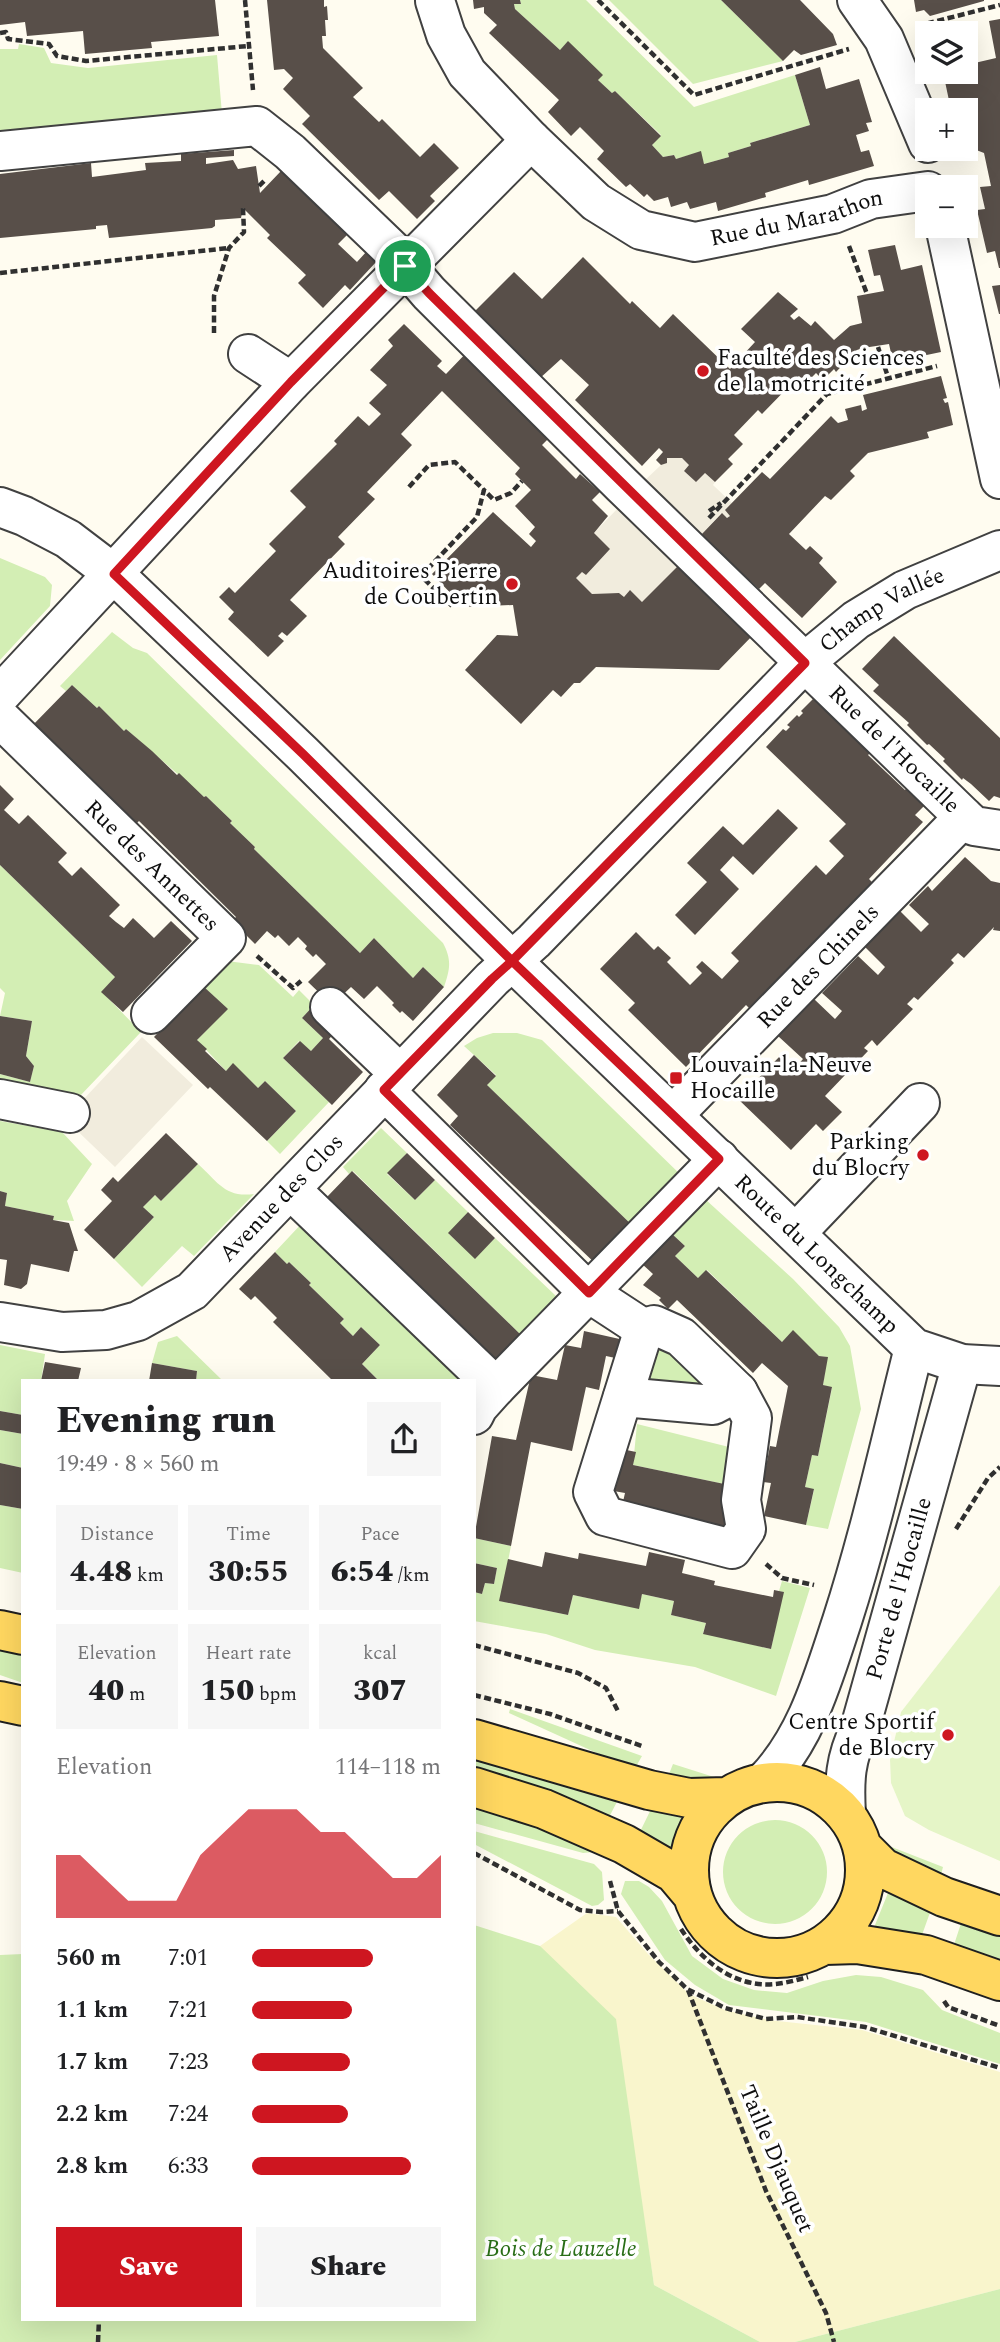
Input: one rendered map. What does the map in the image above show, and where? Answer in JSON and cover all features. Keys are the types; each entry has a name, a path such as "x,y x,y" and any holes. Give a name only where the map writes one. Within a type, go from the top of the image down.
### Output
{"main road":[{"path":"0,1630 21,1634"},
{"path":"0,1701 21,1706"},
{"path":"476,1740 649,1790 689,1798 726,1797"},
{"path":"685,1909 688,1865 694,1839 707,1815 726,1797 744,1787 764,1782 794,1783 823,1794 846,1814 856,1830 863,1848 865,1885 851,1919 817,1961"},
{"path":"476,1788 544,1809 624,1844 674,1873 685,1909 702,1918 720,1938 745,1953 772,1958 800,1956 817,1961 857,1944 926,1955 1000,1981"},
{"path":"863,1848 883,1867 944,1896 1000,1916"}],"street":[{"path":"857,0 901,33 917,98"},
{"name":"Rue du Marathon","path":"435,1 446,36 467,73 531,140 596,202 641,230 695,242 833,214 872,199 915,193"},
{"path":"0,151 257,126"},
{"name":"Rue de l'Hocaille","path":"257,126 290,152 596,459 964,817 974,826 1000,830"},
{"path":"0,695 291,382 531,140"},
{"path":"948,238 1000,479"},
{"path":"248,354 291,382"},
{"name":"Route du Longchamp","path":"0,506 68,540 114,574 914,1348 962,1364 1000,1366"},
{"name":"Champ Vallée","path":"512,961 805,663 856,620 905,590 1000,550"},
{"name":"Rue des Annettes","path":"0,718 226,939 151,1014"},
{"name":"Rue des Chinels","path":"673,1115 964,817"},
{"name":"Avenue des Clos","path":"0,1322 62,1332 106,1330 138,1321 192,1292 392,1082 512,961"},
{"path":"330,1007 392,1082 589,1293 644,1329"},
{"path":"0,1099 70,1113"},
{"path":"796,1233 920,1102"},
{"path":"485,1401 719,1159"},
{"path":"290,1189 465,1379"},
{"path":"654,1325 681,1338 738,1392 752,1418 741,1500 746,1529 732,1549 605,1516 593,1492 644,1329 654,1325"},
{"name":"Porte de l'Hocaille","path":"764,1782 798,1739 817,1695 865,1548 914,1348"},
{"name":"Porte de l'Hocaille","path":"846,1814 844,1779 849,1751 860,1728 962,1364"},
{"path":"623,1397 713,1405 738,1392"}],"path":[{"path":"245,0 257,126"},
{"path":"598,0 694,95 1000,5"},
{"path":"0,33 6,32 8,39 49,44 57,56 86,61 248,46"},
{"path":"214,333 214,296 229,248 244,232 243,208"},
{"path":"833,214 854,256 867,294"},
{"path":"0,272 229,248"},
{"path":"878,347 888,377"},
{"path":"704,524 827,394 888,377 975,361"},
{"path":"409,487 429,465 455,462 494,500 511,493 522,481"},
{"path":"452,606 421,576 477,517 484,490"},
{"path":"709,511 727,498"},
{"path":"226,939 250,950 293,988 302,981 330,1007"},
{"path":"949,1540 988,1478 1000,1467"},
{"path":"738,1541 782,1578 818,1586"},
{"path":"476,1646 579,1673 606,1688 619,1713"},
{"path":"476,1696 550,1714 653,1750"},
{"path":"476,1854 580,1910 618,1911"},
{"path":"610,1881 618,1911 659,1962 687,1989 725,2008 766,2019 797,2017 865,2027 1000,2067"},
{"path":"685,1909 695,1950 717,1968 747,1982 774,1984 817,1961"},
{"name":"Taille Djauquet","path":"687,1989 766,2190 826,2313 834,2342"},
{"path":"98,2342 99,2321"}],"shaded area":[{"path":"667,458 682,458 689,465 684,471 696,482 705,473 715,482 713,485 732,503 730,516 727,518 721,513 701,535 711,545 642,602 630,591 624,597 619,593 592,594 576,578 582,572 586,575 610,549 594,533 643,482 666,463"},
{"path":"142,1037 193,1085 115,1167 65,1119"},
{"path":"587,1913 616,1917 648,1954 689,1994 725,2010 768,2020 862,2030 1000,2072 1000,2289 795,2342 760,2342 654,2285 639,2187 540,1946"}],"green space":[{"path":"520,0 586,0 694,107 795,75 810,125 750,143 751,146 728,153 729,157 704,164 700,152 676,159 674,155 663,157 652,145 661,135 615,91 612,93 598,80 602,75 568,42 560,50 515,9 514,4 521,4"},
{"path":"609,0 721,0 783,61 693,84"},
{"path":"19,44 44,48 51,63 88,68 217,55 222,114 0,137 0,49 18,49"},
{"path":"0,558 45,577 52,585 50,606 0,660"},
{"path":"112,632 133,648 147,653 443,943 449,965 444,987 423,967 413,978 374,938 360,953 254,849 230,823 232,821 206,796 126,729 124,731 99,706 97,708 72,685 66,691 60,686"},
{"path":"0,865 115,977 102,992 141,1032 79,1097 67,1102 0,1090 0,1074 30,1082 34,1066 26,1056 32,1021 0,1016 5,993 0,988"},
{"path":"227,961 259,965 293,997 299,990 314,1005 302,1018 323,1038 311,1051 299,1041 283,1058 329,1102 280,1154 267,1141 296,1111 265,1081 258,1088 233,1064 226,1071 197,1040 227,1009 203,986"},
{"path":"493,1033 517,1033 542,1040 684,1178 636,1229 487,1085 496,1075 464,1046"},
{"path":"0,1121 62,1132 92,1164 67,1201 74,1221 53,1220 54,1216 5,1206 7,1193 0,1191"},
{"path":"381,1128 407,1153 387,1174 415,1200 435,1180 468,1212 449,1234 475,1258 495,1238 556,1296 520,1334 353,1171 349,1174 343,1167"},
{"path":"198,1164 229,1191 244,1195 254,1194 194,1256 182,1246 142,1287 114,1259 154,1217 143,1207 155,1195 161,1201"},
{"path":"705,1199 793,1279 839,1327 850,1346 861,1409 828,1529 806,1525 814,1490 805,1487 812,1455 818,1456 832,1388 823,1385 827,1357 819,1356 793,1331 782,1342 707,1270 698,1278 675,1256 685,1246 671,1233"},
{"path":"304,1221 463,1379 377,1379 362,1364 380,1345 361,1327 353,1336 340,1323 344,1319 309,1285 311,1283 275,1252"},
{"path":"177,1336 221,1379 196,1379 197,1371 152,1363 158,1342"},
{"path":"669,1344 710,1393 644,1378 644,1347"},
{"path":"0,1345 45,1354 41,1379 21,1379 21,1415 0,1411"},
{"path":"637,1424 741,1450 734,1486 633,1465"},
{"path":"0,1430 21,1434 21,1468 0,1463"},
{"path":"0,1505 21,1509 21,1573 0,1568"},
{"path":"476,1538 511,1546 500,1601 568,1615 573,1595 638,1608 642,1594 674,1601 671,1615 706,1623 703,1633 771,1649 783,1592 779,1591 782,1581 810,1588 776,1696 695,1667 595,1650 546,1634 476,1621 476,1592 482,1594 485,1583 494,1584 497,1568 476,1563"},
{"name":"Centre Sportif de Blocry","path":"1000,1585 1000,1861 929,1830 905,1816 891,1783 890,1759 901,1712"},
{"path":"0,1642 21,1647 21,1682 0,1675"},
{"path":"510,1709 642,1756 634,1770 509,1713"},
{"path":"476,1750 621,1794 605,1825 476,1779"},
{"path":"673,1764 714,1777 730,1777 718,1782 667,1779"},
{"path":"476,1800 594,1852 583,1853 476,1824"},
{"path":"653,1805 682,1813 686,1819 675,1854 636,1840"},
{"path":"775,1820 795,1824 812,1835 823,1852 827,1872 823,1892 812,1909 795,1920 775,1924 755,1920 738,1909 727,1892 723,1872 727,1852 738,1835 755,1824"},
{"path":"476,1832 594,1864 602,1872 604,1900 592,1906 476,1845"},
{"path":"884,1844 943,1867 939,1882 915,1875"},
{"path":"625,1881 639,1881 649,1887 662,1901 692,1956 723,1979 754,1990 787,1993 823,1981 856,1975 881,1977 923,1990 942,2010 1000,2033 1000,2064 866,2022 729,2005 695,1985 665,1960 621,1894"},
{"path":"898,1891 932,1907 918,1946 877,1932 875,1925 888,1893"},
{"path":"964,1914 1000,1927 1000,1965 952,1951"},
{"name":"Bois de Lauzelle","path":"476,1926 540,1946 616,2019 654,2285 760,2342 0,2342 0,1955 21,1954 21,2321 476,2321"},
{"path":"1000,2289 1000,2342 795,2342"}],"building":[{"path":"0,0 215,0 219,36 151,42 152,48 85,54 83,31 27,36 25,22 0,25"},
{"path":"267,0 324,0 328,20 325,20 326,36 322,36 323,48 363,88 353,97 379,122 382,119 420,157 434,143 459,168 430,196 435,201 417,219 389,191 379,200 302,124 310,116 283,89 293,78 284,69 274,70"},
{"path":"473,0 520,0 521,4 514,4 515,9 560,50 568,41 603,75 598,80 612,93 615,91 661,136 652,145 663,157 674,155 676,159 701,151 704,164 729,157 728,153 751,146 750,143 810,125 795,75 820,67 826,89 859,79 872,122 866,123 869,131 856,135 861,152 869,150 874,166 809,185 808,180 765,193 766,197 718,211 716,202 690,209 687,202 671,207 668,197 654,201 647,194 644,197 630,184 626,187 597,159 604,151 580,127 571,136 548,112 559,100 489,33 497,25 484,13 484,7 474,9"},
{"path":"721,0 800,0 833,34 837,45 801,55 794,50 783,61"},
{"path":"914,0 984,1 930,16 924,10 916,12"},
{"path":"1000,19 1000,268 995,251 987,253 978,214 978,210 985,209 980,187 991,186 984,153 978,151 978,98 948,98 946,84 978,84 978,62 996,58 989,21"},
{"path":"234,150 234,156 206,158 206,164 233,160 238,169 256,166 260,193 281,171 347,235 338,244 357,262 367,251 377,261 350,290 345,285 323,308 298,283 306,275 267,238 270,235 243,208 241,218 215,220 215,226 212,228 109,238 107,225 96,226 96,229 0,238 0,174 91,163 92,177 146,170 145,163 181,161 181,154"},
{"name":"Faculté des Sciences de la motricité","path":"895,245 901,270 922,265 941,352 893,362 889,344 863,348 857,350 836,372 834,369 823,380 816,373 806,383 799,376 762,414 758,410 734,435 743,444 728,459 733,464 715,482 705,473 696,482 684,471 689,465 682,458 667,458 667,463 661,465 656,460 663,452 659,448 642,466 575,400 589,385 561,359 539,379 472,314 514,272 542,299 583,257 630,304 632,301 660,328 673,314 730,369 755,342 741,329 778,292 798,309 790,316 794,320 799,316 811,326 815,321 834,340 850,326 862,323 857,296 884,291 880,275 874,276 868,250"},
{"path":"1000,285 1000,314 999,314 992,286"},
{"path":"404,324 442,361 437,366 446,374 470,349 551,436 542,445 576,479 580,474 600,492 592,500 608,516 594,533 610,549 586,575 582,572 576,578 592,594 619,593 624,597 630,590 642,602 682,562 755,633 719,670 596,667 580,683 574,683 561,697 553,690 521,724 465,670 497,635 518,636 513,605 464,607 432,574 493,512 531,547 536,541 529,534 535,527 515,506 531,490 515,474 520,468 442,391 401,434 412,445 367,492 375,499 338,537 345,544 290,600 307,616 287,636 282,632 278,636 284,641 268,657 228,619 234,612 219,597 229,587 235,593 276,551 269,544 306,507 290,491 337,444 334,441 358,416 369,426 381,414 369,403 387,385 370,370 393,346 388,340"},
{"path":"941,376 947,398 943,399 945,403 948,402 953,425 927,432 929,438 868,453 850,471 855,476 831,500 825,496 789,534 806,550 810,546 823,558 819,563 837,582 802,618 765,583 759,589 701,535 722,513 727,518 730,516 725,510 762,472 770,479 831,416 838,423 848,420 845,409 861,405 862,411 867,409 863,395"},
{"path":"894,636 1000,738 1000,798 994,796 989,801 971,784 963,778 962,780 943,761 945,759 907,725 909,723 873,691 879,685 862,669"},
{"path":"72,685 177,775 179,773 206,796 232,821 230,823 254,849 360,953 374,938 413,978 423,967 444,987 413,1021 402,1011 400,1013 377,986 364,999 351,987 332,1005 308,982 326,964 316,954 313,957 298,937 289,946 278,935 275,938 267,931 255,944 232,921 236,917 139,821 137,823 29,729"},
{"path":"817,695 873,750 868,755 925,805 915,815 923,822 869,879 876,886 754,1013 746,1005 686,1067 628,1010 635,1003 600,969 636,932 654,950 658,946 671,958 667,962 690,985 702,973 696,967 702,961 722,979 739,961 731,953 816,865 826,875 844,856 829,841 846,824 766,747 783,729 786,731 790,727 787,725 803,713 801,711"},
{"path":"0,785 14,799 4,810 19,824 28,815 67,853 58,862 72,876 81,867 120,905 109,916 116,922 124,928 133,918 154,938 171,921 192,941 123,1012 101,992 115,977 0,865"},
{"path":"778,809 798,828 753,875 733,856 720,870 739,889 695,935 675,915 707,882 687,863 723,826 743,845"},
{"path":"965,857 991,881 1000,883 1000,931 993,930 994,927 964,958 958,953 951,960 954,963 918,1000 914,997 907,1004 913,1009 877,1046 872,1040 864,1048 868,1051 825,1096 842,1112 823,1131 816,1124 791,1150 738,1099 782,1054 796,1067 803,1059 778,1036 814,999 835,1019 842,1011 822,993 858,956 878,975 885,967 864,946 899,910 921,932 929,924 909,905 928,886 932,891"},
{"path":"203,986 228,1009 197,1040 207,1049 205,1051 226,1071 233,1063 258,1088 265,1081 296,1111 267,1141 154,1037"},
{"path":"314,1005 339,1028 329,1039 363,1072 332,1105 283,1058 300,1041 311,1051 323,1038 302,1018"},
{"path":"0,1016 32,1021 26,1056 34,1066 30,1082 0,1074"},
{"path":"474,1055 496,1076 487,1085 636,1229 599,1267 450,1125 458,1116 437,1095"},
{"path":"166,1133 198,1164 161,1201 155,1195 143,1207 154,1217 114,1259 84,1230 112,1201 101,1190 113,1177 118,1182"},
{"path":"407,1153 435,1180 415,1200 387,1173"},
{"path":"352,1171 520,1334 490,1364 326,1198"},
{"path":"0,1191 7,1193 5,1206 54,1216 53,1220 69,1223 78,1251 74,1251 69,1272 31,1264 27,1284 21,1289 4,1285 7,1260 0,1259"},
{"path":"468,1212 495,1238 475,1259 448,1233"},
{"path":"671,1233 685,1246 675,1256 698,1278 706,1270 782,1342 793,1330 819,1356 828,1357 823,1385 832,1387 818,1456 812,1455 805,1487 814,1489 806,1525 764,1516 771,1483 763,1482 770,1446 776,1447 788,1386 762,1363 753,1373 677,1300 668,1309 659,1300 661,1298 643,1285 653,1274 641,1263"},
{"path":"275,1252 311,1283 309,1285 344,1319 340,1323 353,1336 361,1327 380,1345 362,1364 377,1379 331,1379 273,1322 277,1318 255,1296 251,1300 239,1289"},
{"path":"584,1331 624,1340 620,1359 606,1356 599,1390 586,1387 572,1451 531,1442 511,1546 476,1538 492,1436 516,1440 531,1375 557,1380 565,1345 581,1348"},
{"path":"45,1362 81,1368 78,1379 41,1379"},
{"path":"152,1363 197,1371 196,1379 149,1379"},
{"path":"0,1411 21,1415 21,1434 0,1430"},
{"path":"617,1448 636,1452 633,1465 734,1486 725,1528 622,1506 625,1493 608,1490"},
{"path":"0,1463 21,1468 21,1509 0,1505"},
{"path":"545,1552 578,1559 579,1553 646,1566 649,1552 685,1560 682,1573 715,1581 714,1585 773,1597 774,1590 784,1592 771,1649 703,1634 706,1623 671,1615 674,1601 642,1594 639,1609 573,1595 568,1615 499,1601 508,1559 542,1567"},
{"path":"476,1563 497,1568 494,1584 485,1583 482,1594 476,1592"}],"place":[{"name":"Faculté des Sciences de la motricité","path":"703,371"},
{"name":"Auditoires Pierre de Coubertin","path":"512,584"},
{"name":"Louvain-la-Neuve Hocaille","path":"676,1078"},
{"name":"Parking du Blocry","path":"923,1155"},
{"name":"Centre Sportif de Blocry","path":"948,1735"}],"route":[{"path":"405,266 291,382 114,574 303,754 512,961 384,1090 589,1293 719,1159 512,961 805,663 622,485 405,266"}]}
